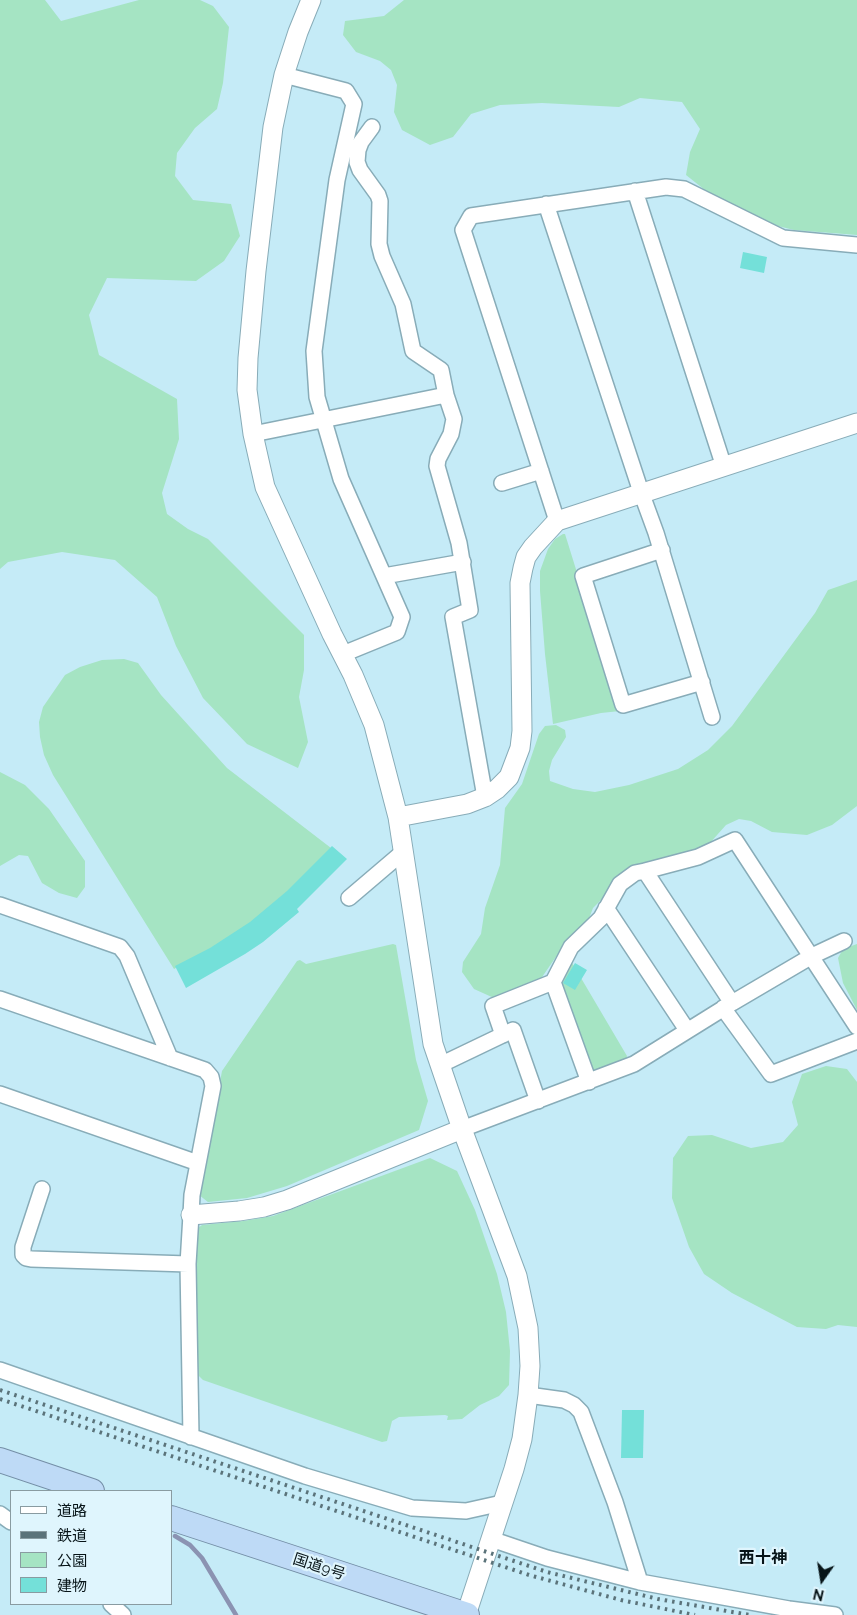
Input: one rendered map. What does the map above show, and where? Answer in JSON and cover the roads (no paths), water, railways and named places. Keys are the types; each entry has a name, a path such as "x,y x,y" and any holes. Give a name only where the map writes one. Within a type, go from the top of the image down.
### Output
{"highway":[{"path":"0,1460 89,1490"},
{"name":"国道9号","path":"172,1518 467,1615"}],"street":[{"path":"311,0 284,75 272,137 248,358 247,390 253,434 266,487 332,634 353,675 374,726 398,818 433,1044 462,1129 517,1276 528,1328 530,1366 522,1440 467,1615"},
{"path":"284,75 346,91 354,104 337,180 314,351 317,396 341,479 402,617 397,632 343,654"},
{"path":"372,127 361,142 357,162 380,201 379,244 382,256 403,304 413,351 441,370 446,395 454,419 454,427 438,459 437,466 463,562 470,610 453,617 485,797"},
{"path":"557,520 463,230 471,216 666,187 684,189 783,238 857,245"},
{"path":"635,191 724,467"},
{"path":"546,204 662,550 712,717"},
{"path":"253,434 446,395"},
{"path":"398,818 467,804 485,797 498,789 509,777 520,748 523,710 520,583 526,557 533,546 557,520 857,423"},
{"path":"502,483 541,471"},
{"path":"662,550 583,576 624,705 702,682"},
{"path":"384,576 463,562"},
{"path":"503,1035 493,1006 553,982 571,946 601,918 620,884 636,873 698,857 735,840 857,1027"},
{"path":"349,898 403,852"},
{"path":"645,871 771,1074 857,1041"},
{"path":"0,905 120,948 127,956 170,1058"},
{"path":"606,908 687,1030"},
{"path":"191,1214 239,1211 264,1207 287,1200 462,1129 634,1064 728,1005 812,956 844,940"},
{"path":"553,982 589,1082"},
{"path":"0,999 205,1070 213,1081 192,1194 188,1264 191,1436"},
{"path":"440,1064 513,1030 538,1101"},
{"path":"0,1094 198,1163"},
{"path":"42,1189 23,1247 23,1255 26,1258 188,1264"},
{"path":"0,1370 305,1476 412,1508 466,1511 502,1503"},
{"path":"528,1395 564,1400 574,1405 581,1412 615,1502 640,1582"},
{"path":"491,1540 547,1558 640,1582 835,1615"},
{"path":"112,1605 123,1615"}],"waterway":[{"path":"175,1536 190,1545 202,1558 236,1615"}],"railway":[{"path":"0,1390 547,1572 658,1599 750,1615"},
{"path":"0,1399 529,1575 621,1600 695,1615"}],"district":[{"name":"西十神","path":"763,1558"}]}
